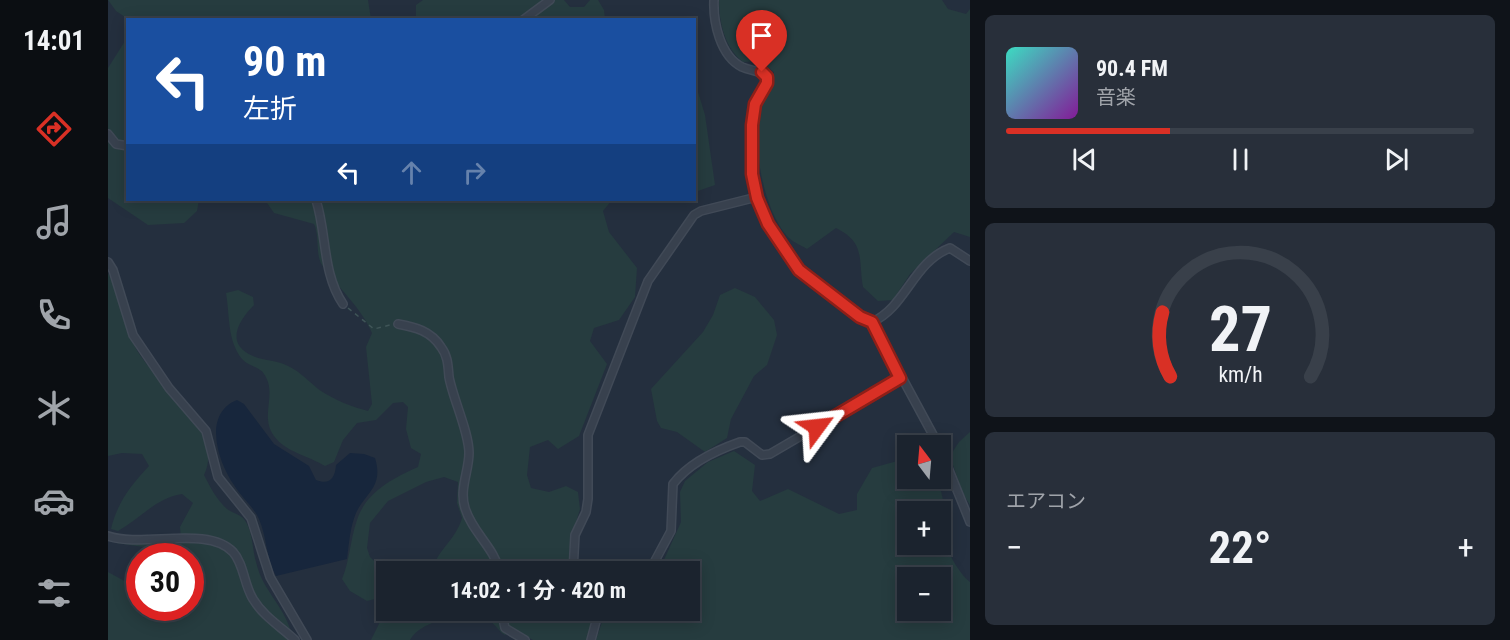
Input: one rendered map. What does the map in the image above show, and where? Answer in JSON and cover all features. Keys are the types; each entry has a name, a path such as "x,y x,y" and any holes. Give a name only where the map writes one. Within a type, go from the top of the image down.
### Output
{"street":[{"path":"526,18 550,0"},
{"path":"714,0 721,43 727,54 738,65 762,72 767,77 767,83 755,104 752,125 752,174 757,198 768,224 799,270 860,317 872,322 900,378 933,435"},
{"path":"108,134 116,144 126,146"},
{"path":"574,561 575,535 586,512 588,499 588,435 648,281 694,215 701,211 757,198"},
{"path":"316,201 330,271 336,293 343,304"},
{"path":"872,322 893,307 916,274 942,251 950,248 970,261"},
{"path":"108,262 118,284 133,335 169,388 206,430 218,477 251,518 270,577 307,640"},
{"path":"398,324 419,328 440,344 447,356 450,380 469,453 464,474 464,506 496,561"},
{"path":"656,561 671,531 673,484 677,478 704,459 740,442 745,442 762,454 770,454 900,378"},
{"path":"951,474 970,522"},
{"path":"108,536 132,539 203,539 225,547 237,559 247,586 260,610 295,640"},
{"path":"503,621 505,628 525,640"},
{"path":"591,640 594,621"}],"path":[{"path":"343,304 374,328 398,324"}],"green space":[{"path":"108,0 368,0 371,18 126,18 116,11"},
{"path":"423,0 564,0 570,7 584,7 590,0 598,0 604,10 605,18 416,18 416,5"},
{"path":"719,0 942,0 948,9 966,14 970,9 970,237 954,232 910,274 893,300 878,301 863,287 859,253 846,234 836,228 807,249 789,238 779,224 771,209 761,174 757,138 761,107 774,72 760,61 743,62 732,50 724,34"},
{"path":"126,40 126,201 199,201 197,211 184,223 148,225 108,198 108,68"},
{"path":"696,85 705,115 715,185 696,192"},
{"path":"266,201 611,201 603,211 609,232 637,268 635,297 619,320 594,328 590,341 607,364 579,436 558,449 548,440 530,447 527,475 531,488 549,492 566,486 578,492 580,509 571,539 570,561 436,561 455,533 462,518 457,503 458,482 444,477 426,482 388,501 370,523 367,548 370,557 376,563 376,599 367,601 350,591 342,579 361,510 382,487 418,467 421,454 411,448 406,429 408,407 403,402 393,403 376,420 357,423 343,440 334,462 325,466 284,446 274,436 268,421 268,382 262,372 242,359 237,352 231,336 226,293 238,290 253,297 254,305 243,318 237,332 239,345 244,351 257,358 284,364 297,371 326,394 368,411 372,404 366,347 372,333 356,306 322,265 314,224 274,213"},
{"path":"108,273 134,345 202,431 208,453 208,464 204,475 223,505 246,523 259,573 286,618 293,640 108,640 108,572 126,582 126,621 204,621 204,543 116,543 181,538 180,527 193,503 182,494 173,496 156,504 118,531 111,529 126,495 149,466 142,454 122,453 108,456"},
{"path":"735,288 755,297 774,320 777,335 767,365 754,376 731,419 727,438 705,452 677,432 661,428 657,421 651,389 703,332 713,315 720,295"},
{"path":"970,432 970,505 962,492 951,459 951,454 959,442"},
{"path":"734,451 755,465 752,491 760,501 788,489 839,514 857,510 857,494 872,468 897,461 897,489 940,489 943,501 897,501 897,555 950,555 970,582 970,640 596,640 604,621 700,621 700,561 663,561 681,522 680,492 685,481 708,462"},
{"path":"380,621 439,621 424,627 410,640 371,640"},
{"path":"489,621 593,621 588,640 533,640 514,630 505,635"}],"water":[{"path":"237,400 244,404 274,444 309,466 316,480 324,482 330,480 336,465 350,453 375,458 377,476 372,489 354,518 347,559 276,576 259,519 228,475 216,439 216,427 220,416 226,407"}],"route":[{"path":"762,72 767,77 767,83 755,104 751,153 754,188 768,224 788,257 799,270 860,317 872,322 900,378 817,427"}]}
